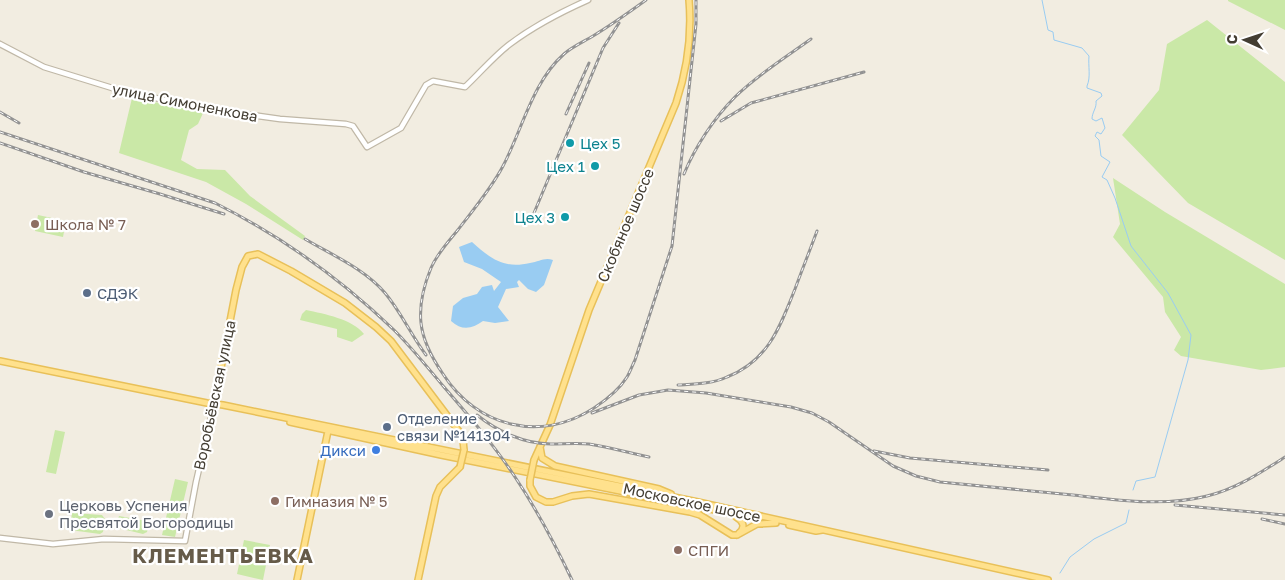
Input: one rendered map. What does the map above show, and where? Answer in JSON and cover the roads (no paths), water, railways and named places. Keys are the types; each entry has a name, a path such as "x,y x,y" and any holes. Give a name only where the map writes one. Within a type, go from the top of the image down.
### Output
{"main road":[{"name":"Скобяное шоссе","path":"530,480 534,460 553,417 588,310 676,103 685,69 689,34 689,0"},
{"name":"Воробьёвская улица","path":"214,404 236,290 244,261 248,256 258,254 291,271 345,303 376,327 391,341 463,440 464,450 459,469 440,488 436,496 418,580"},
{"path":"0,361 560,477"},
{"path":"214,404 328,431 560,477"},
{"path":"297,580 328,431"},
{"path":"540,446 542,458 555,466 659,489 698,502"},
{"name":"Московское шоссе","path":"560,477 698,502 776,523 816,531 823,530"},
{"name":"Московское шоссе","path":"560,477 724,513 816,528 1048,580"},
{"name":"Московское шоссе","path":"530,480 530,486 536,497 546,502 553,502 580,494 599,495 690,512 700,515 732,535 737,535 743,529 742,522 724,513"},
{"path":"737,535 746,528 745,515"},
{"path":"737,535 756,524 776,523"}],"street":[{"name":"улица Симоненкова","path":"0,44 44,67 122,91 217,111 280,120 346,124 353,126 368,147 401,128 426,85 432,81 465,87 509,44 543,22 588,0"},
{"name":"Воробьёвская улица","path":"0,538 53,544 104,539 185,541 214,404"}],"water":[{"path":"472,242 492,258 513,265 521,265 544,259 553,260 544,285 536,292 528,289 519,280 517,282 519,287 506,289 498,307 509,321 495,323 483,321 475,326 463,328 451,321 453,306 463,298 477,294 482,287 492,285 494,291 501,282 482,269 464,262 459,247"}],"waterway":[{"path":"1042,0 1048,30 1053,32 1054,40 1082,48 1089,56 1087,88 1101,93 1102,96 1096,101 1092,119 1096,121 1102,118 1105,128 1101,134 1097,132 1095,136 1099,140 1101,156 1110,162 1102,177 1107,180 1115,198 1131,246 1168,293 1191,335 1188,360 1155,477 1136,481 1133,490"},
{"path":"1060,573 1070,557 1094,539 1126,523 1129,510"}],"railway":[{"path":"646,0 606,28 570,49 553,65 536,92 498,175 482,199 439,253 426,281 421,302 421,323 426,343 435,362 457,392 473,407 491,417 511,424 531,427 552,425 573,419 608,398 624,382 635,360 672,246 696,24 696,0"},
{"path":"534,213 603,48 619,23"},
{"path":"684,174 706,133 727,105 772,66 811,39"},
{"path":"566,114 589,63"},
{"path":"721,121 751,103 864,72"},
{"path":"0,112 19,123"},
{"path":"0,132 215,203 287,244 353,293 401,337 490,442 531,502 572,580"},
{"path":"0,143 84,172 224,214"},
{"path":"678,385 721,379 741,370 763,352 784,317 817,231"},
{"path":"305,239 348,263 377,284 396,308 426,355"},
{"path":"592,413 639,395 668,390 706,393 791,407 812,413 829,422 893,466 916,476 940,482 1140,502 1174,501 1218,493 1248,480 1285,457"},
{"path":"477,415 511,436 531,442 589,444 649,457"},
{"path":"874,451 910,458 1048,470"},
{"path":"1175,505 1285,515"},
{"path":"1262,519 1285,524"}],"place":[{"name":"Цех 5","path":"570,143"},
{"name":"Цех 1","path":"595,166"},
{"name":"Цех 3","path":"565,217"},
{"name":"Школа № 7","path":"35,224"},
{"name":"СДЭК","path":"87,293"},
{"name":"Отделение связи №141304","path":"387,427"},
{"name":"Дикси","path":"376,450"},
{"name":"Гимназия № 5","path":"275,501"},
{"name":"Церковь Успения Пресвятой Богородицы","path":"49,514"},
{"name":"СПГИ","path":"678,550"}],"district":[{"name":"КЛЕМЕНТЬЕВКА","path":"223,555"}]}
